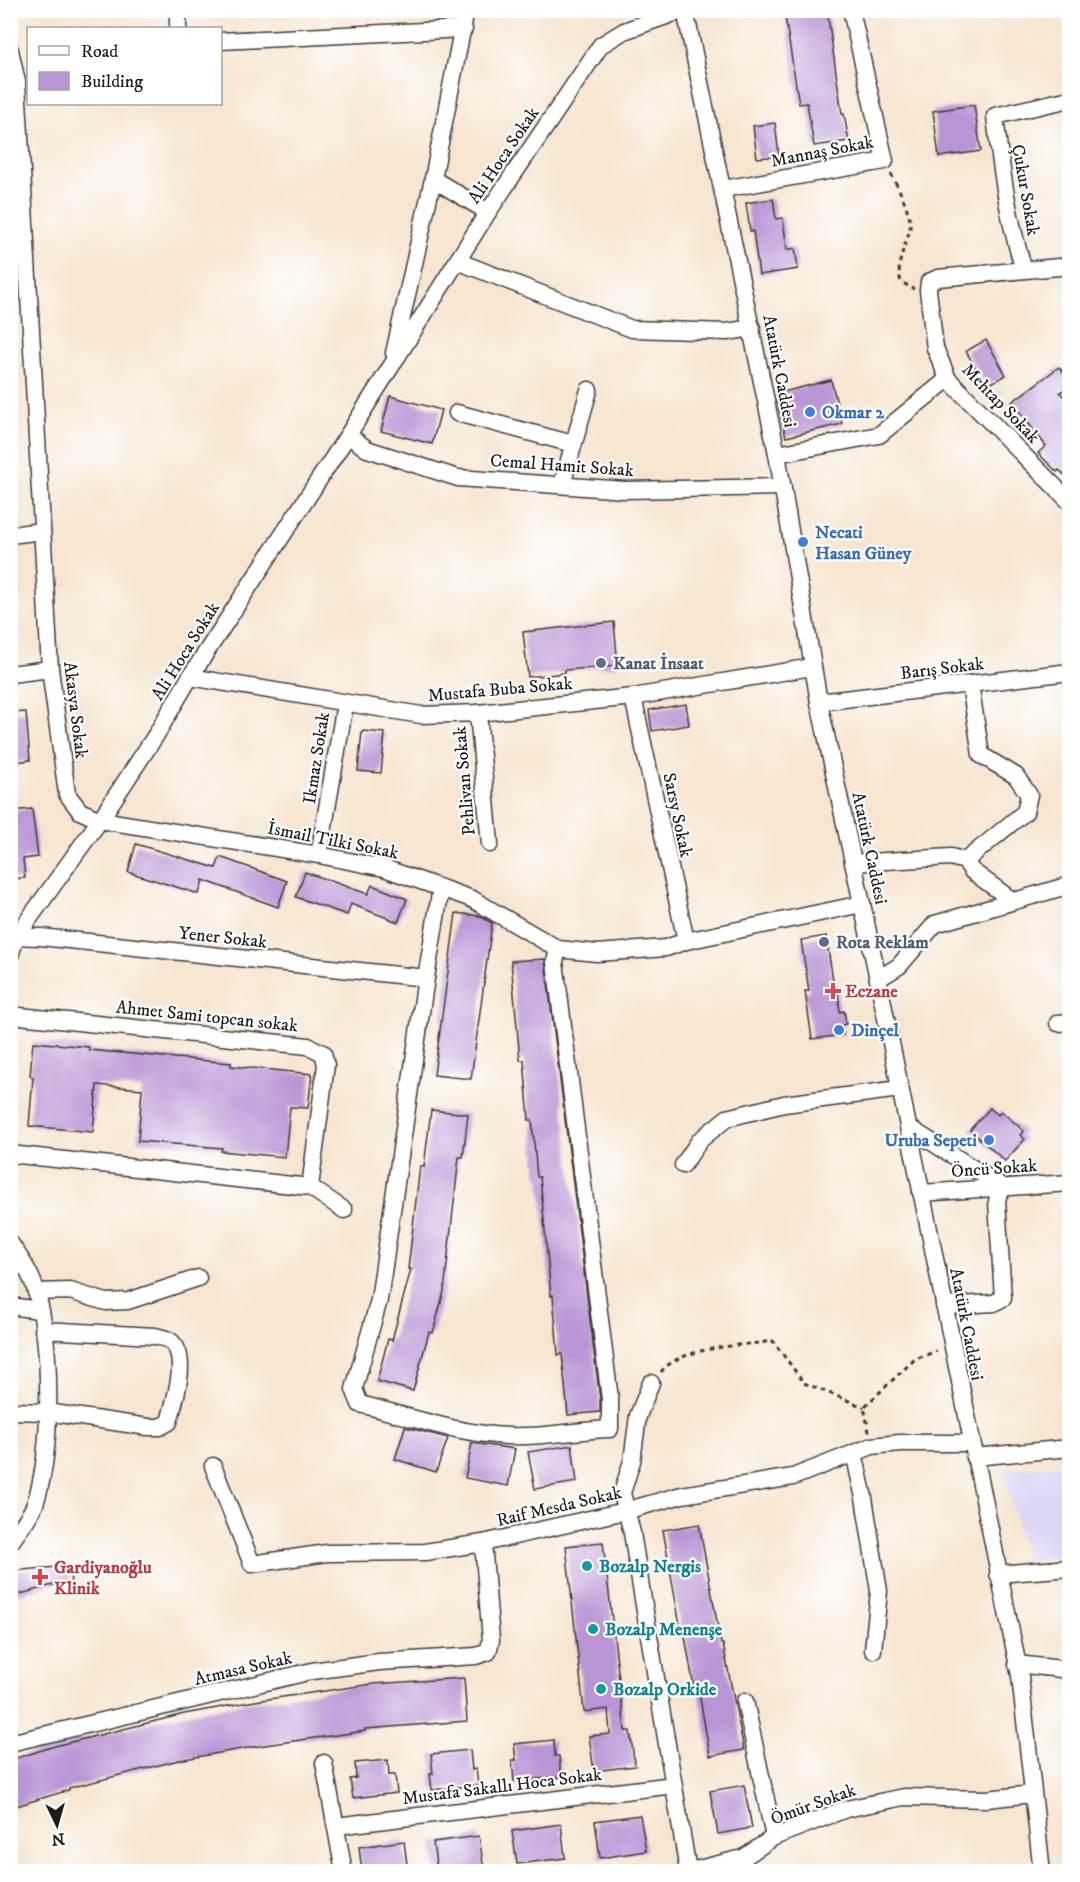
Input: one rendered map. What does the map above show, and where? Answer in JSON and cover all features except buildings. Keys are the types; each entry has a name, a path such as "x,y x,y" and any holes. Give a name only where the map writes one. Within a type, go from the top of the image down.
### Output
{"street":[{"path":"178,10 178,27"},
{"name":"Ali Hoca Sokak","path":"392,364 433,179 466,10"},
{"name":"Ali Hoca Sokak","path":"10,956 13,937 100,820 348,435 488,212 601,45 624,31 684,10"},
{"name":"Atatürk Caddesi","path":"684,10 777,454 819,702 878,979 1017,1664 1042,1872"},
{"name":"Mannaş Sokak","path":"723,189 885,161 851,10"},
{"path":"222,40 464,29"},
{"name":"Akasya Sokak","path":"10,50 17,82 17,205 42,531 50,669 67,794 80,811 100,820"},
{"name":"Çukur Sokak","path":"1024,270 1013,237 995,116 1070,99"},
{"path":"433,179 488,212"},
{"path":"457,261 632,329 727,332 752,328"},
{"path":"928,286 938,278 1070,266"},
{"name":"Mehtap Sokak","path":"928,286 935,348 948,378 1070,502"},
{"path":"777,454 879,435 948,378"},
{"path":"561,485 590,390"},
{"path":"457,413 573,444"},
{"name":"Cemal Hamit Sokak","path":"348,435 367,449 458,478 625,490 783,487"},
{"path":"10,535 42,531"},
{"name":"Mustafa Buba Sokak","path":"190,677 421,715 478,713 633,697 812,667"},
{"path":"10,674 50,669"},
{"name":"Barış Sokak","path":"819,702 1070,672"},
{"path":"965,861 1025,812 1029,795 1016,776 981,755 970,684"},
{"name":"Sarsy Sokak","path":"633,697 686,941"},
{"name":"Ikmaz Sokak","path":"319,855 345,704"},
{"name":"Pehlivan Sokak","path":"478,713 490,844"},
{"name":"İsmail Tilki Sokak","path":"100,820 319,855 384,868 471,899 558,949 597,953 666,948 686,941 862,904"},
{"path":"853,863 951,857 965,861 972,872 1013,901"},
{"path":"878,979 899,966 935,924 1070,885"},
{"path":"441,888 379,1300 354,1389 360,1404 457,1429 486,1433 529,1437 580,1430 610,1429 608,1388 555,962 558,949"},
{"name":"Yener Sokak","path":"13,937 41,937 426,978"},
{"name":"Ahmet Sami topcan sokak","path":"10,1015 308,1046 323,1053 326,1065 310,1186"},
{"path":"683,1165 700,1140 727,1118 784,1104 900,1089"},
{"path":"908,1127 1001,1186 998,1201 1004,1298 994,1303 944,1306"},
{"path":"10,1154 310,1186 344,1210"},
{"name":"Öncü Sokak","path":"921,1193 1070,1183"},
{"path":"10,1243 28,1272 36,1292 46,1353 47,1412 45,1460 34,1506 10,1543"},
{"path":"36,1292 70,1291 106,1302 128,1301 198,1278"},
{"path":"10,1305 39,1310"},
{"path":"10,1411 47,1412 148,1427 160,1427 169,1422 180,1379 175,1347 168,1340 155,1336 43,1330"},
{"path":"651,1383 638,1416 632,1461 622,1493 632,1533 687,1871"},
{"name":"Raif Mesda Sokak","path":"213,1466 252,1564 327,1553 425,1552 483,1544 625,1511 682,1495 793,1477 872,1446 900,1443 973,1450 1070,1448"},
{"path":"854,1453 864,1498 879,1591 873,1650"},
{"name":"Atmasa Sokak","path":"10,1743 312,1671 379,1662 476,1656 488,1652 491,1640 483,1544"},
{"path":"998,1574 1070,1568"},
{"path":"1017,1664 1070,1670"},
{"path":"745,1701 774,1837"},
{"path":"324,1763 344,1872"},
{"name":"Mustafa Sakallı Hoca Sokak","path":"336,1826 674,1785"},
{"name":"Ömür Sokak","path":"687,1871 743,1858 774,1837 846,1809 904,1797 987,1799 1032,1794"}],"path":[{"path":"885,161 900,192 910,225 899,262 898,273 901,282 911,289 928,286"},
{"path":"651,1383 665,1366 690,1353 773,1341 804,1383 864,1407"},
{"path":"864,1407 915,1359 952,1346"},
{"path":"864,1407 872,1446"}],"shaded area":[{"path":"1069,1464 1069,1556 1026,1560 1004,1470"}],"place":[{"name":"Okmar 2","path":"810,412"},
{"name":"Necati Hasan Güney","path":"803,542"},
{"name":"Kanat İnsaat","path":"601,663"},
{"name":"Rota Reklam","path":"824,942"},
{"name":"Eczane","path":"833,991"},
{"name":"Dinçel","path":"839,1030"},
{"name":"Uruba Sepeti","path":"989,1140"},
{"name":"Bozalp Nergis","path":"587,1566"},
{"name":"Gardiyanoğlu Klinik","path":"40,1577"},
{"name":"Bozalp Menenşe","path":"593,1629"},
{"name":"Bozalp Orkide","path":"601,1689"}]}
